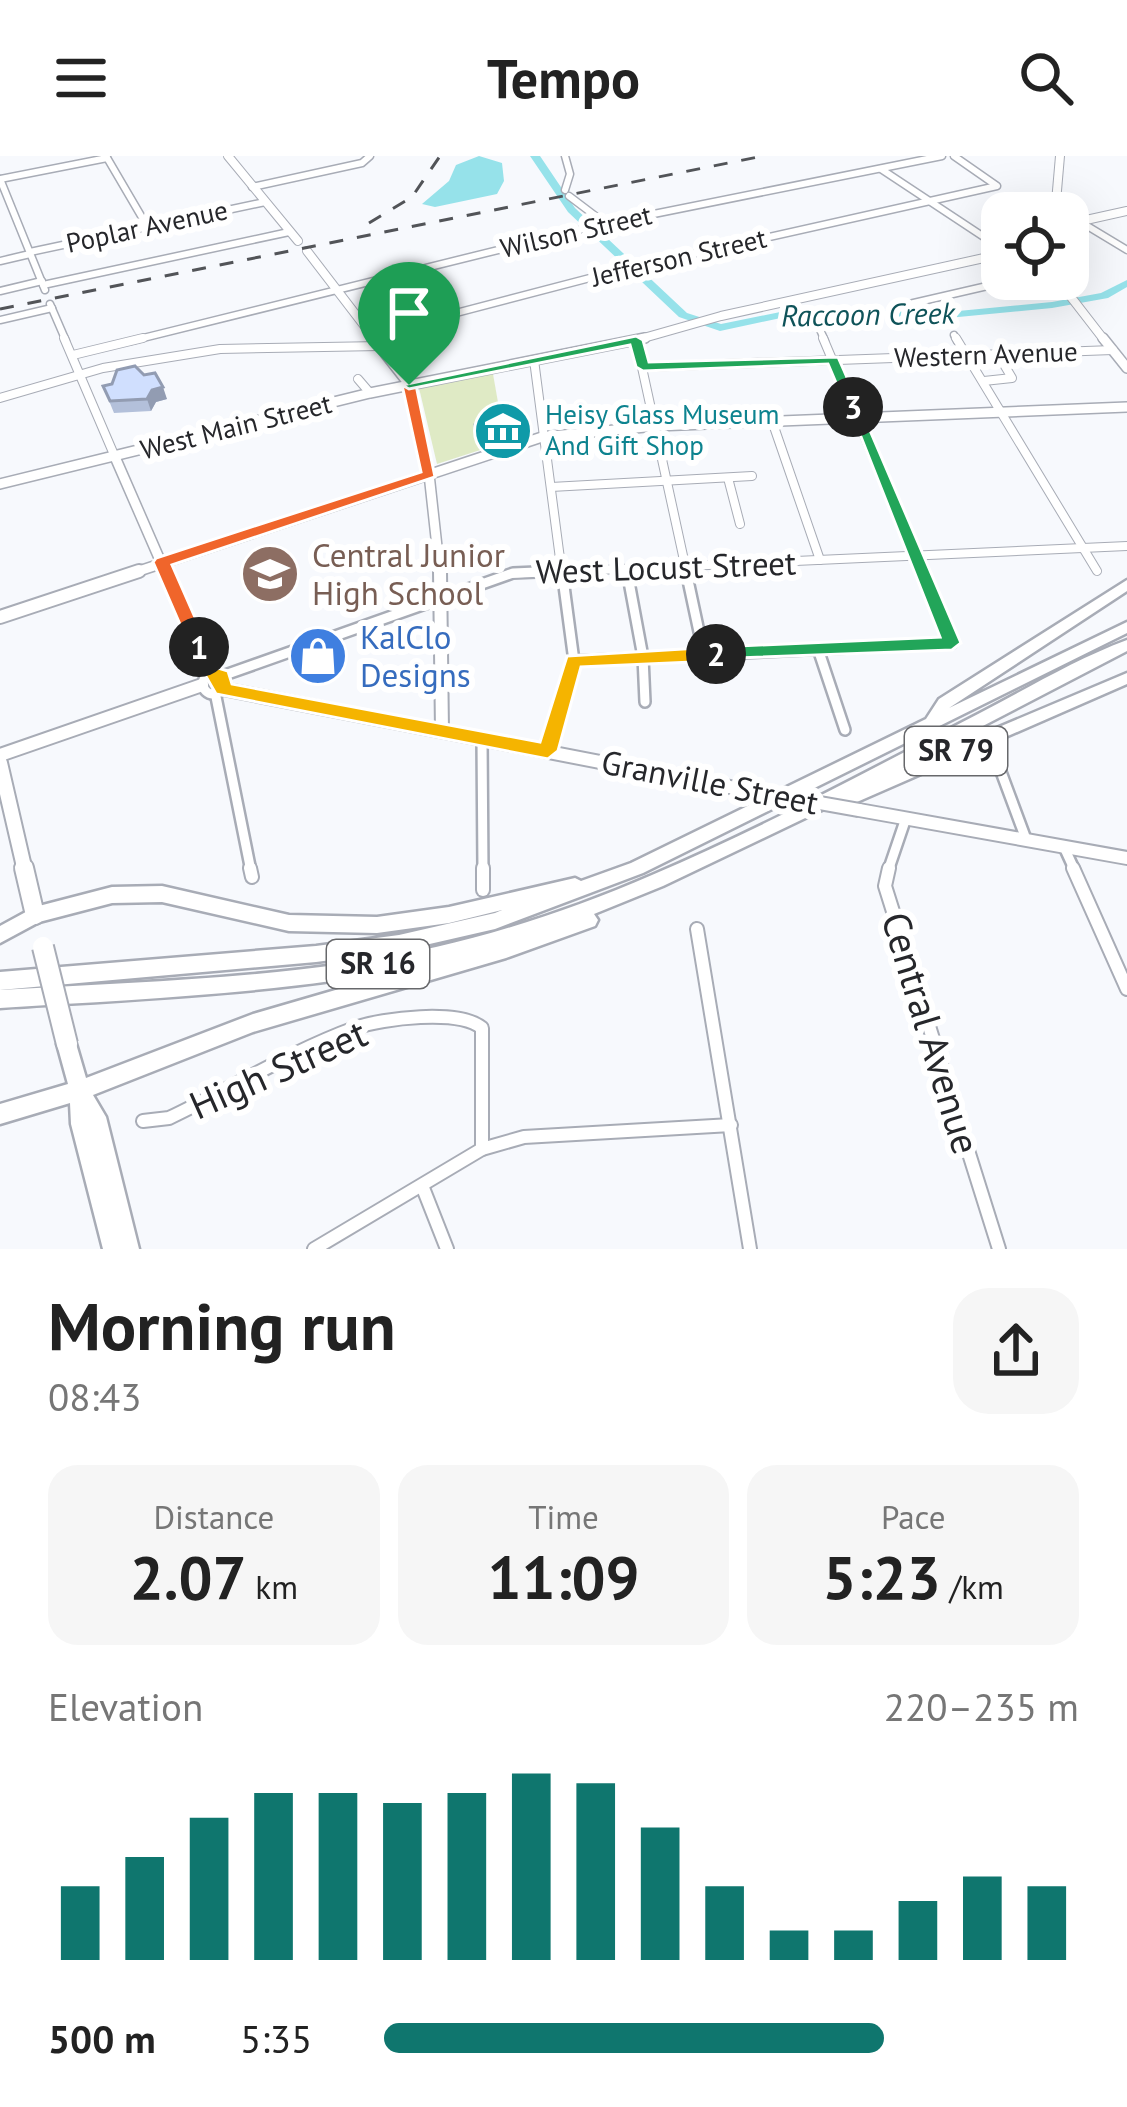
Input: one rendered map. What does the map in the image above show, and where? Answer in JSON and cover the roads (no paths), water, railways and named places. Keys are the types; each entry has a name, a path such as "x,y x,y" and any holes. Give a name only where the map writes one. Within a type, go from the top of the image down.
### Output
{"highway":[{"path":"927,725 944,703 1127,585"},
{"path":"1070,652 1090,633 1127,615"},
{"name":"SR 16","path":"0,980 204,966 399,943 495,921 602,883 1127,627"},
{"name":"SR 16","path":"0,999 257,980 406,960 553,923 642,888 1127,645"},
{"name":"SR 79","path":"807,806 844,800 1127,678"},
{"path":"1102,689 1127,688"},
{"path":"0,935 34,915 112,895 162,894 276,922 377,925 602,883"},
{"path":"0,1114 80,1091 255,1022 534,942 621,907 642,888"},
{"path":"34,915 80,1091 81,1124 114,1249"},
{"path":"80,1091 96,1117 128,1249"}],"main road":[{"path":"0,759 34,915"}],"street":[{"path":"228,156 298,241"},
{"name":"Poplar Avenue","path":"252,187 364,163 370,156"},
{"path":"565,156 570,174 567,193 602,225"},
{"name":"Wilson Street","path":"73,355 602,225 942,156"},
{"name":"Jefferson Street","path":"372,335 609,273 997,187 954,156"},
{"path":"1057,192 1060,156"},
{"path":"43,285 0,179 107,157 147,226"},
{"path":"880,168 981,236"},
{"name":"Poplar Avenue","path":"0,261 265,202"},
{"path":"1089,219 1127,211"},
{"path":"1089,227 1127,250"},
{"path":"0,290 290,232"},
{"path":"1110,240 1127,236"},
{"path":"307,251 409,385 429,474 443,596 442,731"},
{"name":"West Main Street","path":"0,489 370,393 636,340 981,256"},
{"path":"905,304 981,287"},
{"path":"1074,300 1127,368"},
{"path":"0,320 51,306 215,683 252,877"},
{"path":"574,661 952,643 818,325"},
{"path":"954,335 1097,571"},
{"path":"636,340 704,655"},
{"path":"0,398 149,360 228,348 380,346"},
{"name":"Western Avenue","path":"643,367 1113,350"},
{"path":"984,381 1013,376 999,356"},
{"path":"534,361 574,661 548,751"},
{"path":"358,379 370,393"},
{"path":"0,612 542,436 656,426 1127,407"},
{"path":"772,421 820,560"},
{"path":"551,487 752,476"},
{"path":"728,478 740,524"},
{"name":"West Locust Street","path":"0,759 504,575 1127,546"},
{"path":"627,569 643,658 645,702"},
{"path":"818,650 845,730"},
{"name":"Granville Street","path":"215,683 724,786 1127,858"},
{"path":"482,739 483,890"},
{"path":"997,761 1026,839"},
{"name":"Central Avenue","path":"906,818 893,847 885,886 999,1249"},
{"path":"1064,847 1127,989"},
{"path":"697,929 750,1249"},
{"name":"High Street","path":"143,1121 169,1118 358,1027 434,1017 470,1018 482,1028 482,1149"},
{"path":"314,1249 482,1149 524,1137 731,1125"},
{"path":"423,1188 447,1249"}],"water":[{"path":"479,156 502,163 504,181 497,194 435,207 422,204 449,181 456,165"}],"waterway":[{"name":"Raccoon Creek","path":"535,156 571,210 683,315 720,328 795,312 948,315 1052,305 1104,296 1127,283"}],"railway":[{"path":"369,223 412,197 440,156"},
{"path":"0,309 763,156"}],"place":[{"name":"Heisy Glass Museum And Gift Shop","path":"503,431"},
{"name":"Central Junior High School","path":"270,574"},
{"name":"KalClo Designs","path":"318,656"}]}
